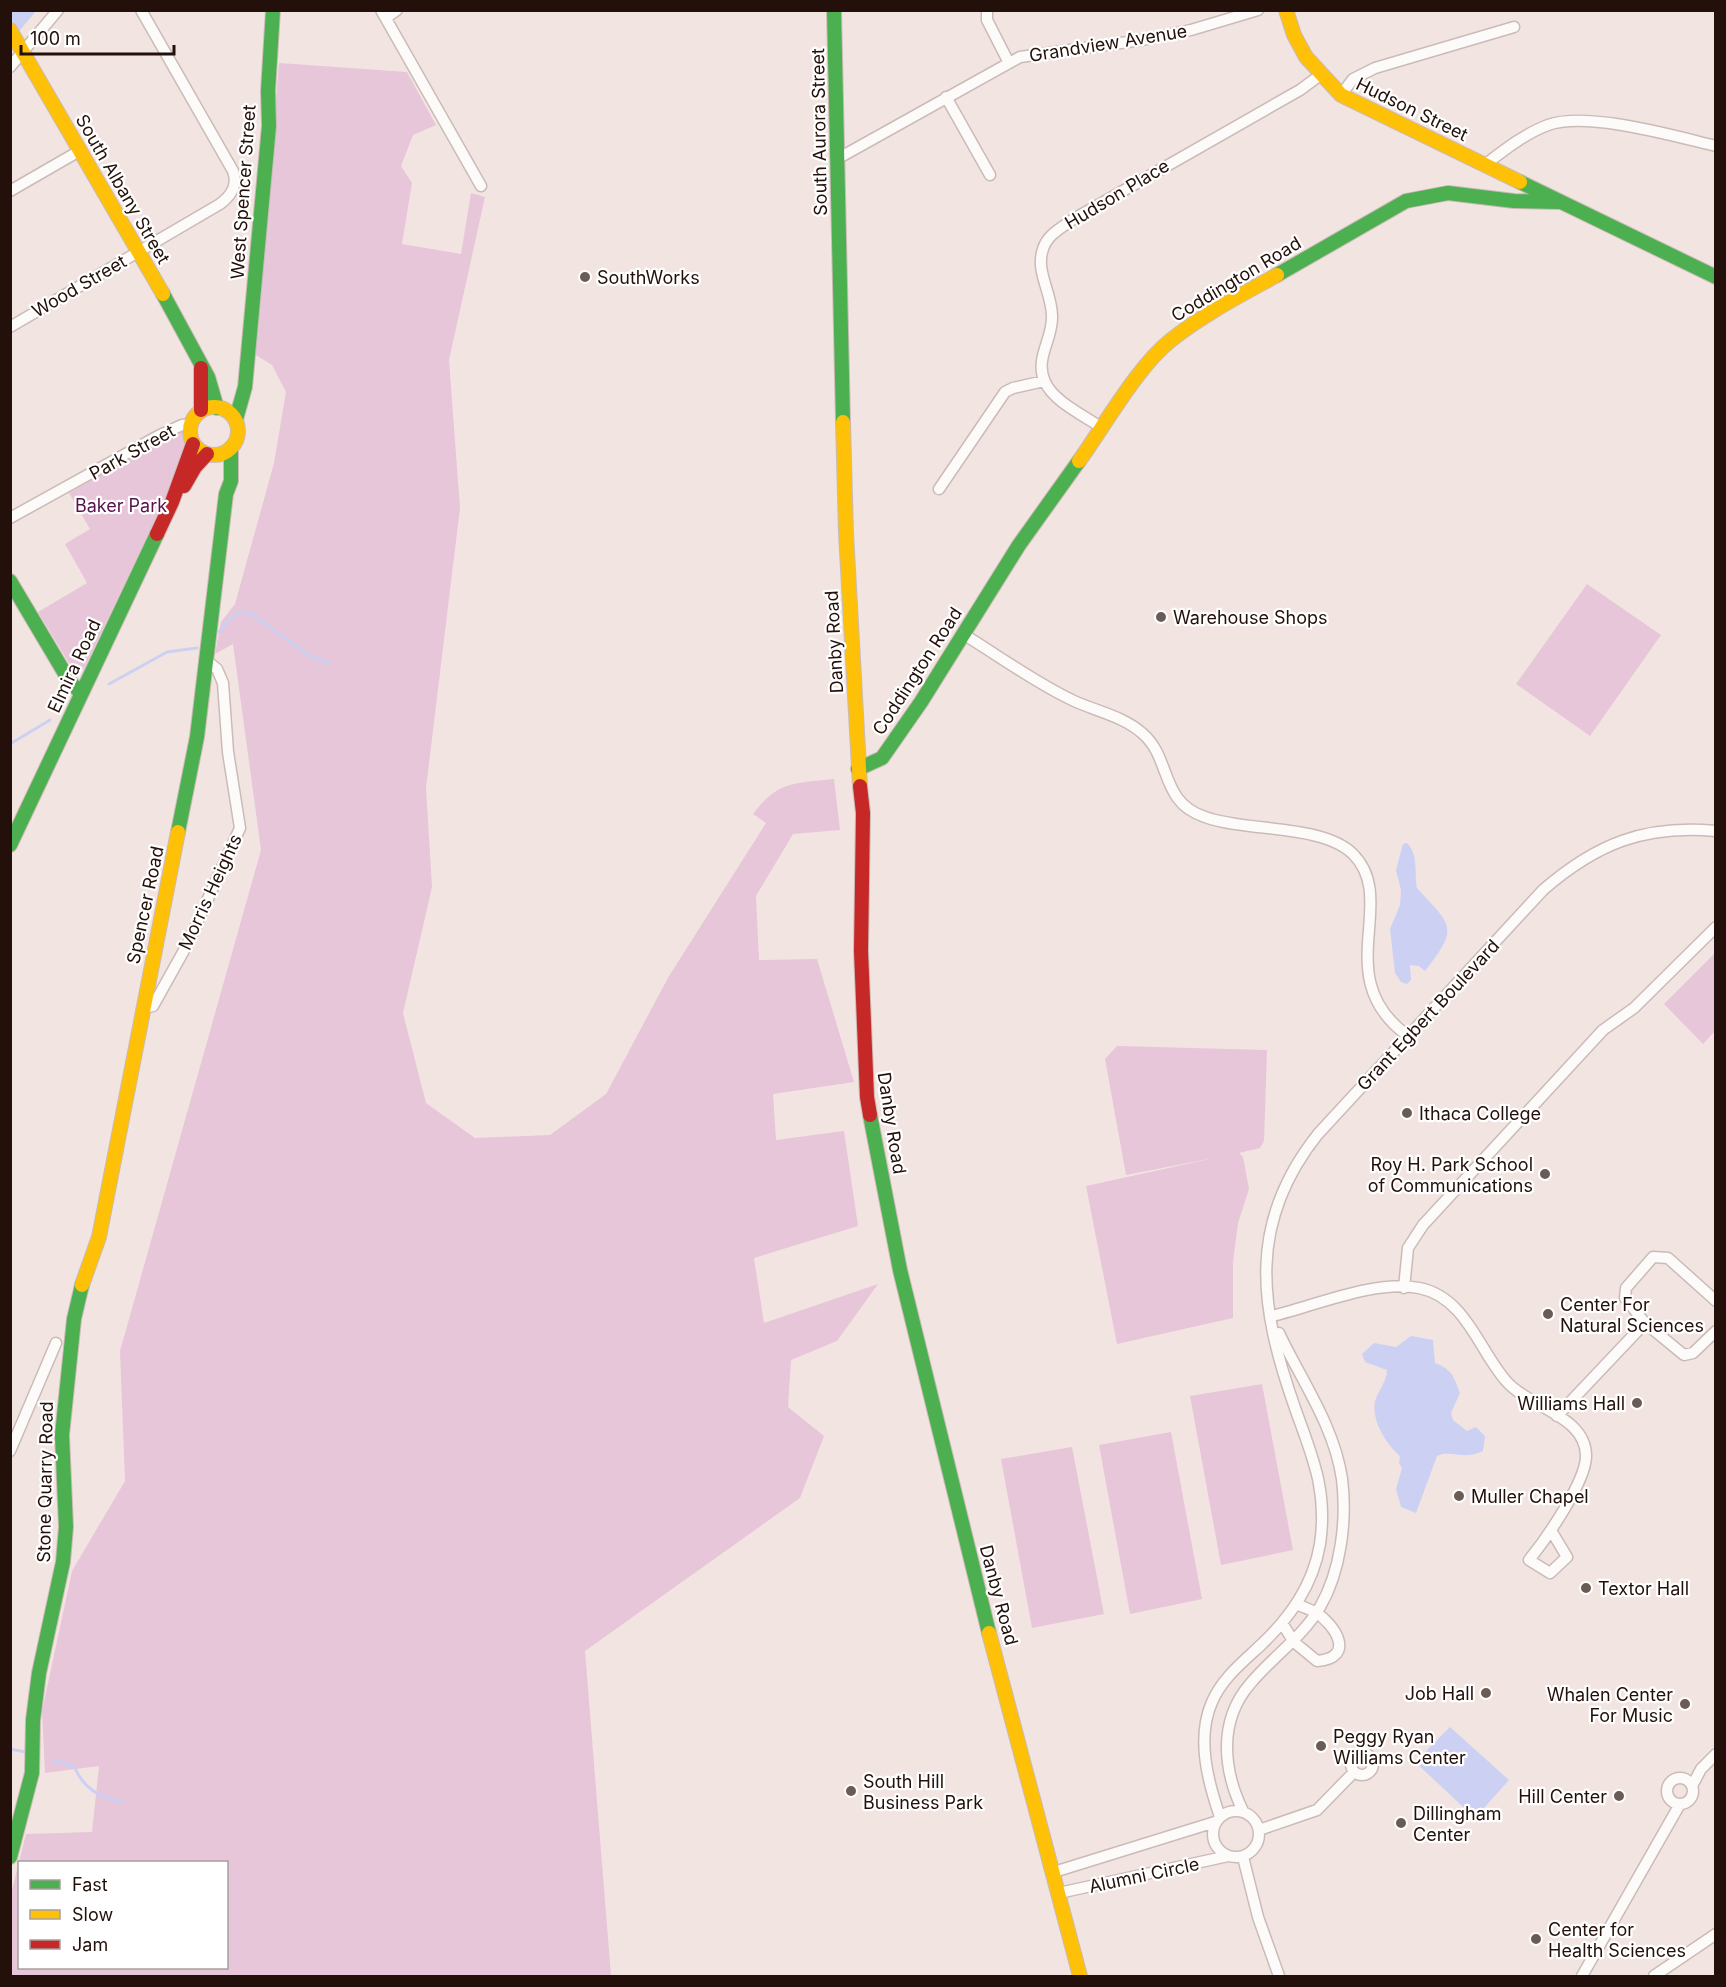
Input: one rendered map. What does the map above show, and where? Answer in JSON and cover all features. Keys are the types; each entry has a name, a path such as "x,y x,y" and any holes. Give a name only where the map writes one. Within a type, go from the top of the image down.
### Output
{"street":[{"path":"10,67 21,47 58,10"},
{"name":"Wood Street","path":"10,327 220,204 232,193 235,185 233,171 141,10"},
{"name":"West Spencer Street","path":"231,448 237,437 236,419 245,387 269,126 268,91 273,10"},
{"path":"397,10 383,14 481,186"},
{"name":"South Aurora Street","path":"834,10 840,252"},
{"path":"987,10 987,20 1009,63"},
{"name":"Grandview Avenue","path":"837,159 946,97 1009,63 1029,55 1191,30 1258,10"},
{"name":"Hudson Street","path":"1286,10 1299,47 1319,76 1341,95 1560,202"},
{"path":"1341,95 1353,80 1376,68 1514,27"},
{"name":"South Albany Street","path":"10,30 184,331 201,368 208,377 220,408"},
{"name":"Hudson Place","path":"1044,381 1041,360 1053,319 1041,256 1050,236 1071,220 1300,90 1319,76"},
{"path":"946,97 990,175"},
{"path":"1486,164 1548,125 1576,121 1609,124 1716,146"},
{"path":"10,191 81,150"},
{"name":"Coddington Road","path":"858,769 882,758 921,702 1019,545 1148,364 1187,328 1406,201 1448,193 1515,201 1560,202 1716,277"},
{"name":"Danby Road","path":"840,252 846,533 858,769 863,813 861,951 867,1097 900,1270 925,1374 969,1555 1080,1977"},
{"name":"South Albany Street","path":"201,368 201,410"},
{"name":"West Spencer Street","path":"220,408 245,375"},
{"path":"939,489 1005,392 1010,389 1044,381 1054,394 1102,429"},
{"path":"231,448 212,455 193,444 191,424 201,410 220,408 236,419"},
{"name":"Park Street","path":"10,518 171,429 191,424"},
{"name":"Elmira Road","path":"10,845 172,502 193,444"},
{"name":"Spencer Road","path":"74,1319 81,1286 99,1237 190,771 207,661 226,494 231,481 231,448"},
{"name":"Spencer Road","path":"212,455 226,494"},
{"name":"Elmira Road","path":"172,502 212,455"},
{"path":"10,581 70,682 81,693"},
{"path":"963,634 1072,700 1127,723 1144,734 1153,745 1174,795 1190,810 1219,822 1322,837 1340,844 1352,853 1365,872 1370,892 1366,962 1369,982 1389,1017 1408,1036"},
{"name":"Morris Heights","path":"143,1008 153,1006 187,945 240,828 228,752 223,683 217,669 207,661"},
{"name":"Grant Egbert Boulevard","path":"1218,1819 1209,1787 1205,1753 1211,1702 1241,1662 1282,1623 1297,1604 1311,1574 1320,1544 1320,1482 1314,1458 1284,1377 1266,1280 1267,1240 1282,1190 1304,1152 1318,1134 1543,890 1568,869 1604,847 1645,833 1688,829 1716,831"},
{"path":"1404,1288 1408,1248 1423,1225 1603,1030 1634,1008 1716,927"},
{"path":"1716,1301 1668,1258 1653,1257 1626,1288 1624,1298 1645,1323 1684,1355 1693,1353 1716,1330"},
{"path":"1272,1316 1370,1290 1417,1287 1431,1292 1449,1304 1467,1321 1508,1383 1573,1426 1582,1437 1586,1457 1581,1474 1552,1532"},
{"name":"Grant Egbert Boulevard","path":"1243,1811 1231,1786 1226,1733 1235,1708 1249,1684 1294,1642 1316,1613 1330,1587 1339,1556 1342,1478 1331,1441 1311,1392 1272,1316"},
{"name":"Stone Quarry Road","path":"10,1857 33,1773 33,1720 39,1673 63,1562 66,1527 62,1434 64,1395 74,1319"},
{"path":"1557,1416 1645,1323"},
{"path":"10,1451 56,1343"},
{"path":"1282,1623 1294,1642 1317,1661 1330,1660 1338,1653 1340,1642 1336,1632 1316,1613 1297,1604"},
{"path":"1692,1786 1680,1778 1670,1782 1668,1796 1671,1801 1680,1804 1689,1801 1692,1786 1701,1769 1716,1754"},
{"path":"1259,1830 1317,1810 1354,1772"},
{"path":"1582,1977 1680,1804"},
{"path":"1232,1810 1243,1811 1254,1818 1259,1830 1255,1848 1243,1857 1228,1856 1219,1851 1213,1842 1212,1832 1218,1819 1232,1810"},
{"name":"Alumni Circle","path":"1054,1872 1218,1819"},
{"name":"Alumni Circle","path":"1059,1893 1228,1856"},
{"path":"1243,1857 1258,1917 1279,1977"},
{"path":"1654,1977 1716,1935"}],"green space":[{"path":"279,63 407,72 436,125 413,135 401,166 412,183 402,244 461,254 471,193 485,197 449,360 460,508 426,788 432,887 403,1013 426,1103 475,1138 550,1135 606,1094 669,976 766,823 753,814 770,795 779,789 798,783 834,779 840,830 793,834 756,896 759,960 817,959 854,1082 773,1094 776,1140 844,1131 858,1226 754,1258 764,1323 878,1284 837,1341 791,1360 788,1407 824,1436 800,1498 585,1651 611,1976 11,1976 11,1894 18,1866 18,1969 228,1969 228,1861 19,1861 26,1834 92,1832 99,1766 45,1773 42,1711 72,1571 125,1481 120,1351 261,850 233,644 215,654 221,622 235,604 274,463 286,392 272,365 254,354"},
{"name":"Baker Park","path":"186,430 187,452 84,669 75,673 38,612 87,583 65,544 90,529 69,493 164,438"},
{"path":"1587,584 1661,635 1590,736 1516,684"},
{"path":"1715,953 1715,1031 1703,1044 1664,1004"},
{"path":"1117,1046 1267,1050 1264,1141 1260,1148 1239,1153 1243,1157 1249,1189 1238,1223 1233,1262 1233,1318 1117,1344 1086,1186 1214,1158 1126,1175 1105,1059"},
{"path":"1262,1384 1293,1550 1221,1565 1190,1396"},
{"path":"1171,1432 1202,1599 1130,1614 1099,1445"},
{"path":"1072,1447 1104,1614 1032,1628 1001,1459"}],"water":[{"path":"11,11 36,11 11,41"},
{"path":"1407,843 1415,859 1417,888 1444,919 1447,935 1444,944 1425,971 1419,966 1410,965 1411,980 1407,984 1401,982 1395,973 1390,929 1400,905 1401,890 1396,870 1403,844"},
{"path":"1411,1336 1433,1340 1435,1363 1449,1371 1454,1378 1460,1393 1451,1413 1453,1420 1467,1431 1476,1427 1485,1436 1483,1451 1476,1454 1437,1456 1416,1513 1401,1507 1396,1489 1402,1468 1399,1463 1400,1456 1385,1439 1375,1416 1375,1401 1386,1378 1387,1370 1365,1362 1362,1354 1374,1343 1396,1347"},
{"path":"1450,1727 1509,1780 1475,1818 1415,1762"}],"waterway":[{"path":"219,632 236,615 244,612 250,613 310,656 329,663"},
{"path":"109,684 167,652 197,648"},
{"path":"10,744 50,720"},
{"path":"10,1749 26,1752"},
{"path":"55,1761 74,1766 88,1787 100,1795 123,1802"}],"traffic: fast":[{"path":"236,419 245,387 269,126 268,91 273,10"},
{"path":"834,10 843,422"},
{"path":"1520,182 1716,277"},
{"path":"1277,275 1406,201 1448,193 1514,201 1560,202"},
{"path":"163,294 208,377 217,408"},
{"path":"178,832 197,737 226,494 231,481 231,448"},
{"path":"858,769 882,758 921,702 1019,545 1079,461"},
{"path":"10,845 157,534"},
{"path":"10,581 70,682 81,693"},
{"path":"870,1115 900,1270 989,1633"},
{"path":"10,1857 32,1773 33,1720 39,1673 63,1562 66,1527 62,1435 74,1319 82,1285"}],"traffic: slow":[{"path":"1286,10 1294,35 1306,57 1341,95 1520,182"},
{"path":"10,30 163,294"},
{"path":"1079,461 1122,397 1158,351 1196,322 1277,275"},
{"path":"209,407 219,407 231,414 238,426 238,431 238,436 231,448 219,455 209,455 194,444 190,436 190,426 201,411 209,407"},
{"path":"843,422 846,533 860,786"},
{"path":"82,1285 99,1237 178,832"},
{"path":"989,1633 1080,1976"}],"traffic: jam":[{"path":"201,368 201,410"},
{"path":"157,534 172,502 193,444"},
{"path":"184,486 195,467 207,454"},
{"path":"860,786 863,813 861,951 867,1097 870,1115"}],"place":[{"name":"SouthWorks","path":"585,277"},
{"name":"Warehouse Shops","path":"1161,617"},
{"name":"Ithaca College","path":"1407,1113"},
{"name":"Roy H. Park School of Communications","path":"1545,1174"},
{"name":"Center For Natural Sciences","path":"1548,1314"},
{"name":"Williams Hall","path":"1637,1403"},
{"name":"Muller Chapel","path":"1459,1496"},
{"name":"Textor Hall","path":"1586,1588"},
{"name":"Job Hall","path":"1486,1693"},
{"name":"Whalen Center For Music","path":"1685,1704"},
{"name":"Peggy Ryan Williams Center","path":"1321,1746"},
{"name":"South Hill Business Park","path":"851,1791"},
{"name":"Hill Center","path":"1619,1796"},
{"name":"Dillingham Center","path":"1401,1823"},
{"name":"Center for Health Sciences","path":"1536,1939"}]}
